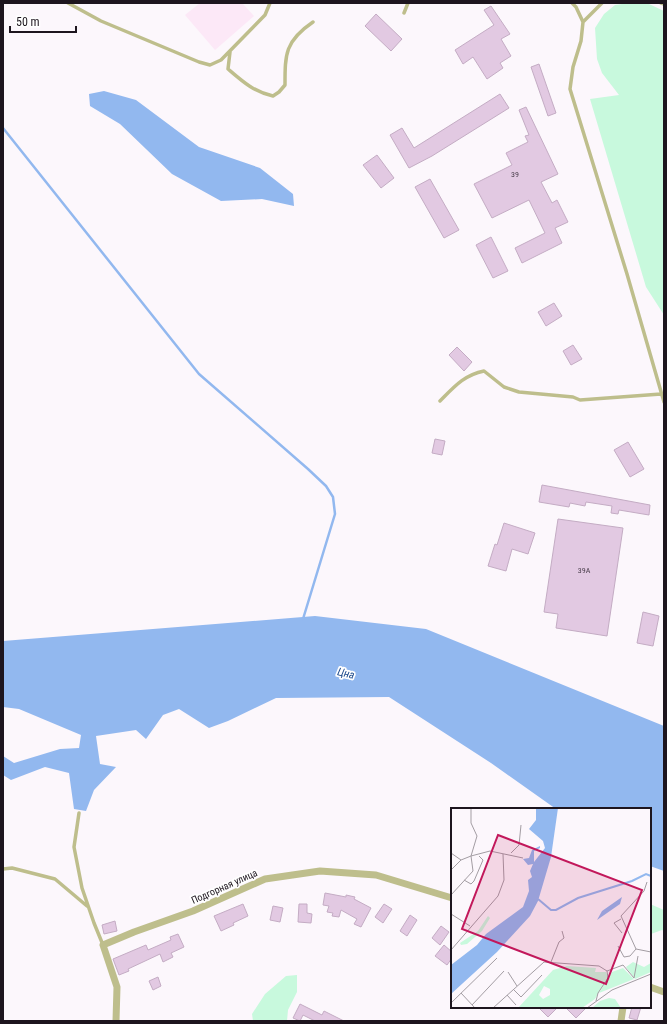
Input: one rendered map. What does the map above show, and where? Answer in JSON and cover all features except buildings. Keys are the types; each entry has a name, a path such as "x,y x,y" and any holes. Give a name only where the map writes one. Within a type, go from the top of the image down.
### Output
{"street":[{"name":"Подгорная улица","path":"103,945 193,910 265,879 320,871 376,875 451,898"},
{"path":"103,945 117,987 116,1021"},
{"path":"651,988 664,992"},
{"path":"621,1021 623,1008"}],"lane":[{"path":"68,3 101,22 176,51 199,62 210,64 222,60 230,52 265,15 270,3"},
{"path":"404,13 408,3"},
{"path":"572,3 576,7 583,22 581,41 573,67 570,88 627,274 664,402"},
{"path":"583,22 602,3"},
{"path":"230,52 228,69 250,87 272,96 279,92 285,85 285,60 289,45 301,30 313,22"},
{"path":"440,400 462,379 477,372 484,371 504,387 519,392 573,397 580,400 661,394"},
{"path":"79,813 74,847 82,888 103,945"},
{"path":"3,869 12,868 55,879 88,906"}],"shaded area":[{"path":"200,3 242,3 254,16 215,50 185,15"}],"green space":[{"path":"629,3 649,4 664,11 664,315 646,287 590,99 619,95 602,73 597,59 595,28 604,14 615,5"},
{"path":"651,904 664,910 664,931 662,930 651,934"},
{"path":"297,975 297,992 288,1010 287,1021 253,1021 252,1014 265,994 286,976"}],"water":[{"path":"104,91 136,100 199,147 260,168 293,194 294,206 262,199 221,201 172,174 120,124 90,106 89,94"},
{"name":"Цна","path":"315,616 426,629 664,726 664,871 651,866 651,808 555,808 491,763 389,697 276,698 228,721 209,728 179,709 163,715 146,739 136,730 96,736 100,764 116,767 94,790 86,811 74,809 69,773 45,767 11,780 3,775 3,756 14,763 60,749 79,748 81,735 19,709 3,707 3,641"}],"waterway":[{"path":"3,128 199,374 308,469 326,486 333,497 335,514 303,619"}]}
